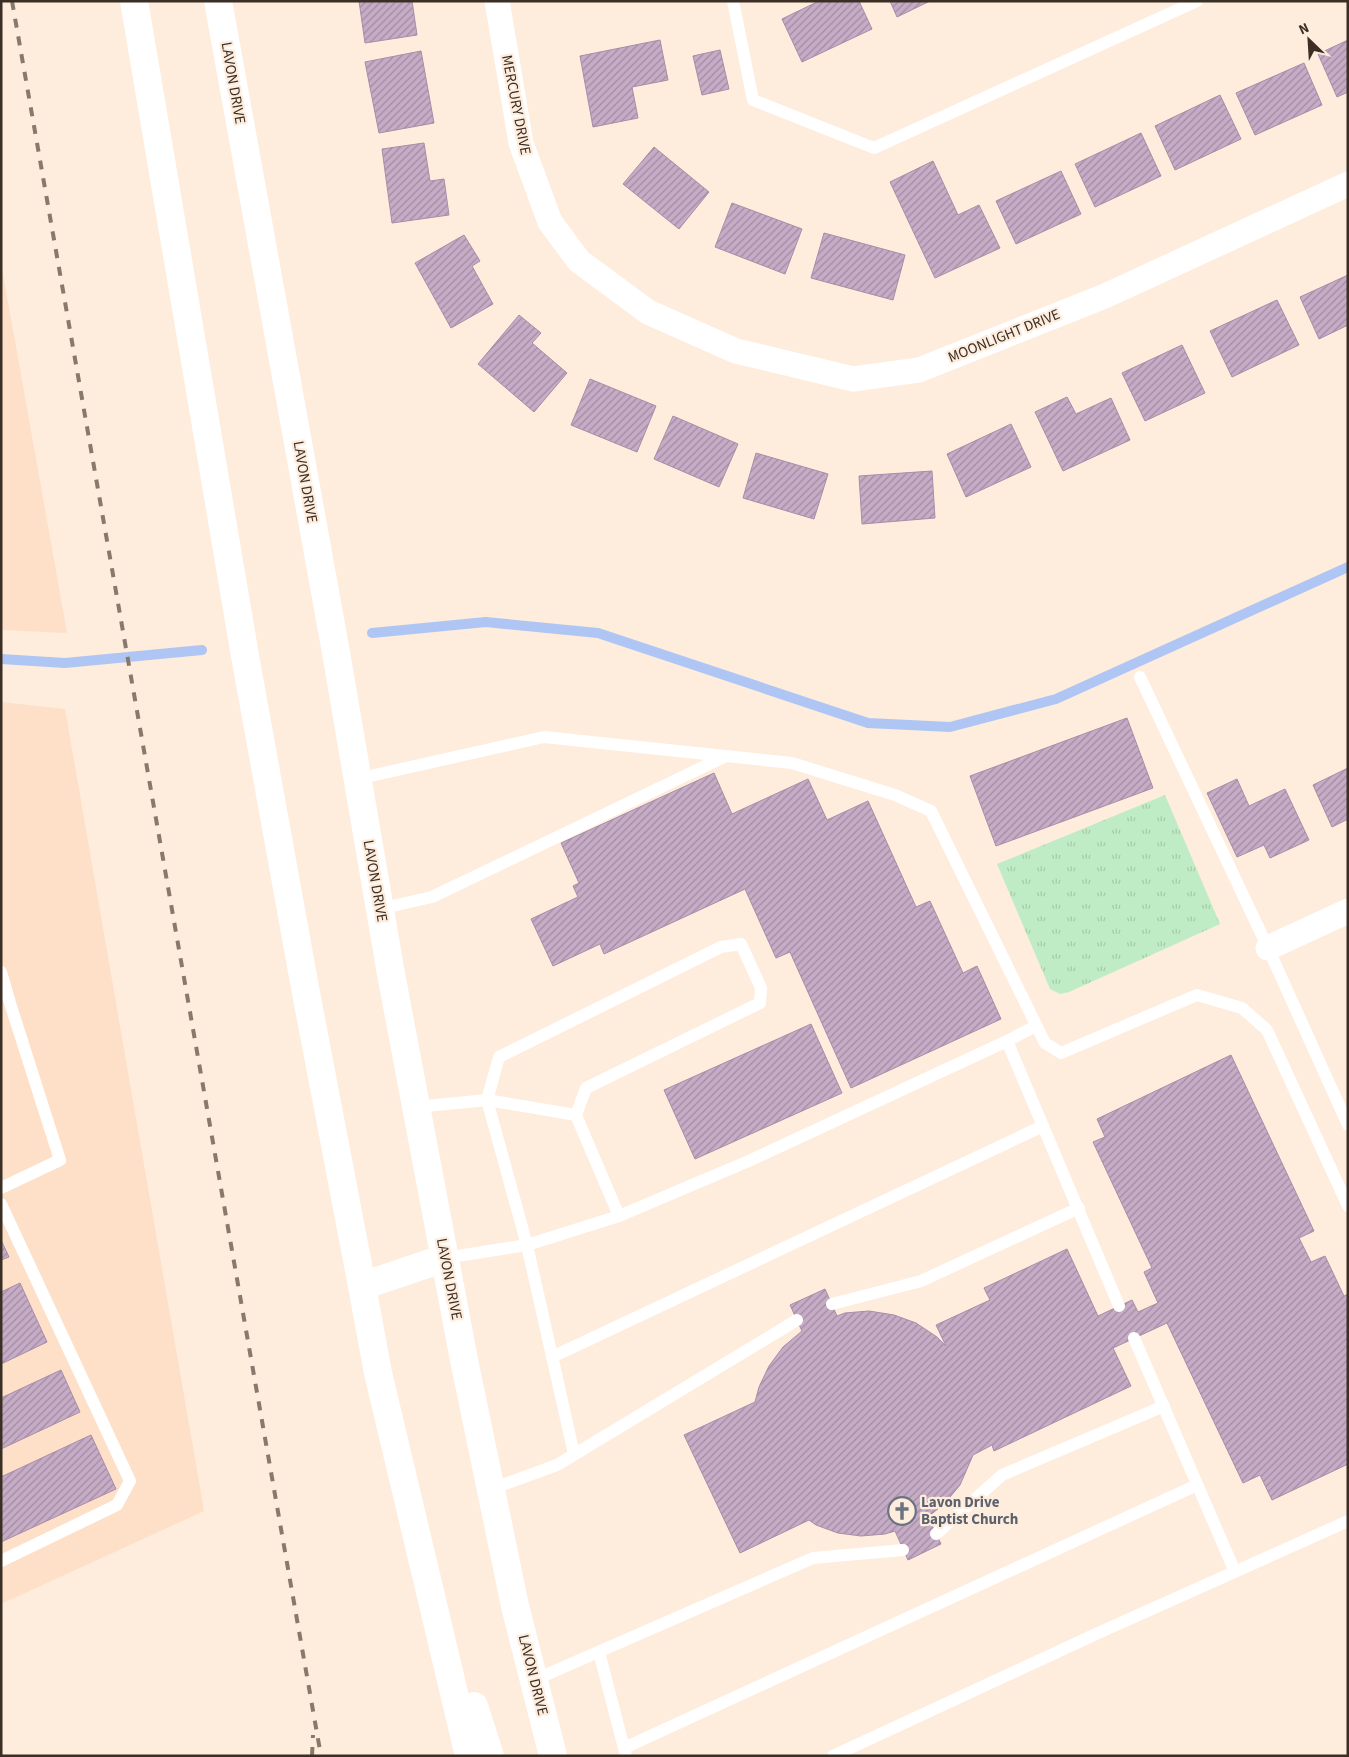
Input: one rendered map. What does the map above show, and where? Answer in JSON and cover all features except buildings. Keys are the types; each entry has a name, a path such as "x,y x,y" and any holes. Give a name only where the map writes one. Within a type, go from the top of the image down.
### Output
{"main road":[{"path":"134,1 245,656 302,974 378,1373 468,1756"},
{"name":"LAVON DRIVE","path":"218,1 379,909 416,1107 515,1606 553,1756"},
{"path":"362,1286 445,1258"},
{"path":"433,1611 466,1678 490,1756"}],"street":[{"name":"MERCURY DRIVE","path":"497,1 521,143 550,222 579,261 648,312"},
{"name":"MOONLIGHT DRIVE","path":"648,312 736,351 853,379 919,370 1105,296 1348,184"},
{"path":"1268,948 1348,911"}],"lane":[{"path":"733,1 753,100 874,148 1197,1"},
{"path":"1140,677 1268,948 1348,1125"},
{"path":"357,779 544,737 792,763 895,795 930,812 1044,1043 1061,1053 1197,996 1242,1008 1267,1030 1348,1206"},
{"path":"379,909 432,898 726,756"},
{"path":"574,1454 527,1245 487,1100 500,1057 721,947 741,944 762,988 760,1003 586,1088 576,1115 619,1216"},
{"path":"1,972 60,1160 1,1188"},
{"path":"445,1258 527,1245 619,1216 751,1160 1036,1026"},
{"path":"1007,1041 1119,1306"},
{"path":"416,1107 487,1100 576,1115"},
{"path":"552,1357 1044,1126"},
{"path":"1,1204 130,1481 117,1505 1,1561"},
{"path":"832,1304 921,1281 1079,1208"},
{"path":"491,1489 557,1465 797,1320"},
{"path":"1134,1338 1235,1572"},
{"path":"936,1534 1002,1474 1164,1406"},
{"path":"599,1652 625,1752 1197,1485"},
{"path":"833,1756 1096,1634 1348,1521"},
{"path":"534,1680 813,1558 903,1550"}],"shaded area":[{"path":"1,263 67,633 1,630"},
{"path":"1,702 65,709 204,1511 1,1604"}],"green space":[{"path":"1165,795 1220,924 1069,992 1060,994 1050,989 997,864"}],"waterway":[{"path":"372,633 486,622 598,633 868,723 950,727 1056,699 1348,567"},
{"path":"1,659 65,663 202,650"}],"railway":[{"path":"12,1 321,1756"},
{"path":"312,1756 313,1735"}],"place":[{"name":"Lavon Drive Baptist Church","path":"902,1511"}]}
